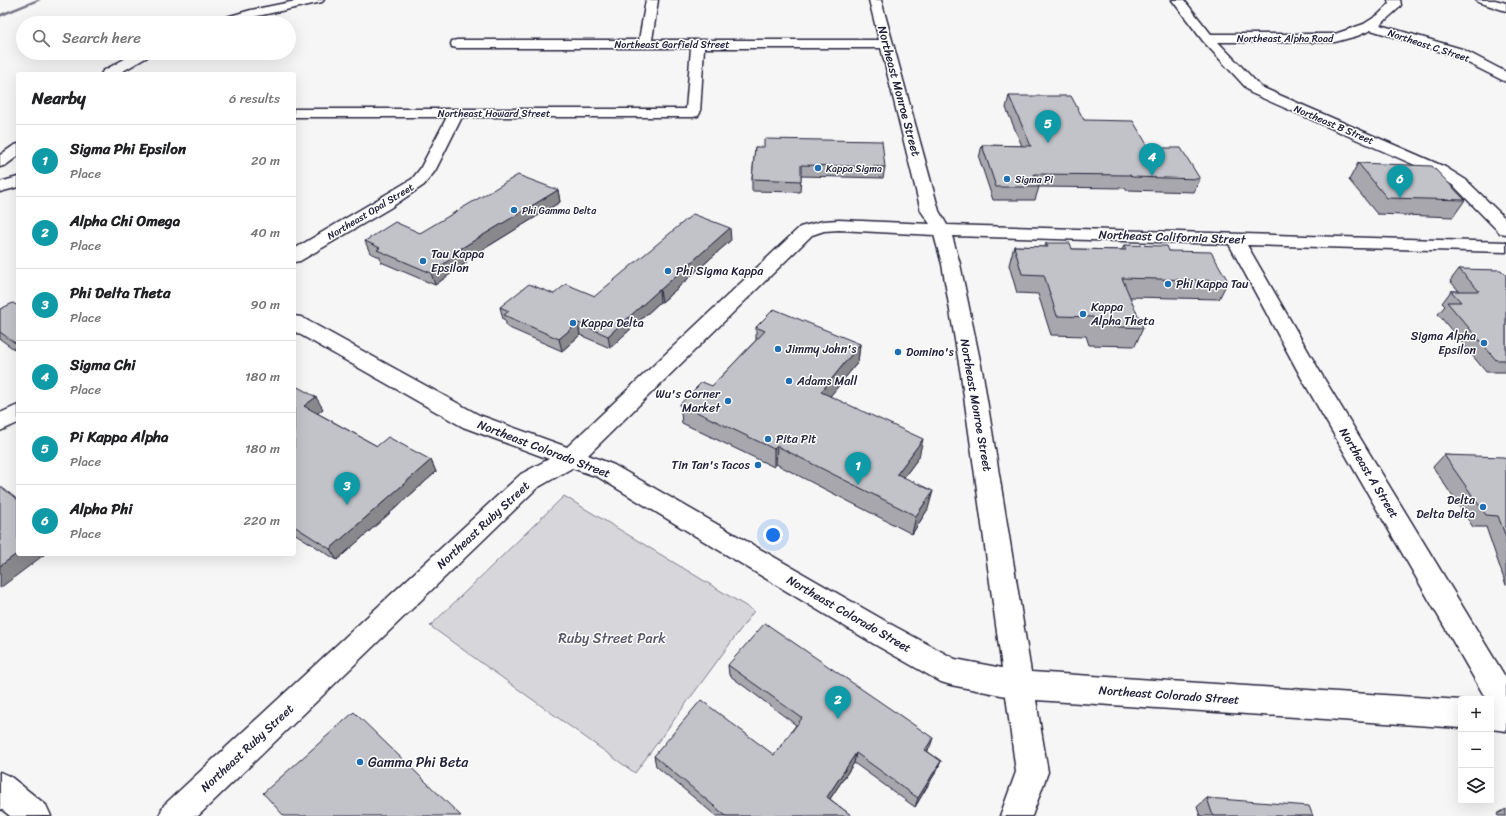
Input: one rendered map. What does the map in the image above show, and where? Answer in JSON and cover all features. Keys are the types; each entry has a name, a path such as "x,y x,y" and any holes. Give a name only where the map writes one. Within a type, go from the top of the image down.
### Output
{"street":[{"path":"244,16 318,0"},
{"path":"645,44 652,0"},
{"name":"Northeast Monroe Street","path":"875,0 930,211 942,230 951,264 972,375 1032,772 1016,816"},
{"name":"Northeast B Street","path":"1178,0 1207,38 1256,90 1439,170 1460,184 1506,229"},
{"name":"Northeast Alpha Road","path":"1207,38 1335,38 1348,35 1370,26 1395,5 1394,0"},
{"path":"1482,0 1506,7"},
{"name":"Northeast C Street","path":"1370,26 1457,52 1506,78"},
{"name":"Northeast Garfield Street","path":"457,44 887,44"},
{"name":"Northeast Howard Street","path":"296,113 693,113 698,44"},
{"path":"111,72 132,60"},
{"name":"Northeast Opal Street","path":"296,256 384,204 418,182 427,172 457,113"},
{"path":"0,162 16,150"},
{"name":"Northeast California Street","path":"838,225 942,230 1506,247"},
{"name":"Northeast Ruby Street","path":"174,816 529,481 570,458 806,231 824,226 838,225"},
{"name":"Northeast A Street","path":"1235,239 1313,378 1506,705"},
{"name":"Northeast Colorado Street","path":"296,323 471,421 606,471 884,635 951,672 1018,685 1458,714"},
{"path":"0,423 16,414"},
{"path":"1494,716 1506,716"},
{"path":"0,788 35,816"}],"green space":[{"name":"Ruby Street Park","path":"564,496 754,611 635,773 430,626"}],"building":[{"path":"1009,96 1071,96 1084,120 1133,121 1149,148 1181,148 1200,179 1132,177 1130,175 1034,174 1039,187 996,187 982,145 1031,146"},
{"name":"Kappa Sigma","path":"764,139 882,141 885,167 801,165 801,181 752,179 755,147 764,147"},
{"path":"1358,163 1432,166 1465,200 1387,198"},
{"path":"518,175 558,190 460,249 463,250 431,273 377,250 380,248 365,241 395,222 420,233"},
{"path":"693,214 730,228 608,336 578,323 559,339 504,315 509,311 500,307 529,284 554,294 566,284 595,296"},
{"path":"1046,243 1070,243 1072,249 1126,250 1124,245 1167,246 1169,251 1211,252 1228,281 1122,278 1143,328 1097,326 1093,317 1057,316 1044,275 1022,274 1014,246 1048,247"},
{"name":"Sigma Alpha Epsilon","path":"1459,269 1501,270 1506,275 1506,360 1496,360 1447,302 1461,302 1451,291 1479,291"},
{"path":"13,303 16,305 16,344 0,332 0,309"},
{"path":"774,309 860,344 821,392 923,439 897,474 933,491 916,516 777,446 774,449 680,404 702,382 712,386 765,331 756,327"},
{"path":"296,386 316,397 304,406 377,446 388,437 431,460 330,549 296,527"},
{"path":"1444,455 1504,457 1506,460 1506,537 1498,516 1486,515"},
{"path":"0,486 16,498 16,554 0,566"},
{"path":"765,623 933,738 925,750 941,761 918,798 856,753 827,797 852,816 726,816 654,756 701,700 774,755 802,718 728,665"},
{"name":"Gamma Phi Beta","path":"354,712 461,816 284,816 263,793"},
{"path":"1207,798 1309,806 1313,816 1213,816"}],"waterway":[{"path":"0,16 39,0"}],"place":[{"name":"Pi Kappa Alpha","path":"1048,143"},
{"name":"Kappa Sigma","path":"818,168"},
{"name":"Sigma Chi","path":"1152,176"},
{"name":"Sigma Pi","path":"1007,179"},
{"name":"Alpha Phi","path":"1400,198"},
{"name":"Phi Gamma Delta","path":"514,210"},
{"name":"Tau Kappa Epsilon","path":"423,261"},
{"name":"Phi Sigma Kappa","path":"668,271"},
{"name":"Phi Kappa Tau","path":"1168,284"},
{"name":"Kappa Alpha Theta","path":"1083,314"},
{"name":"Kappa Delta","path":"573,323"},
{"name":"Sigma Alpha Epsilon","path":"1484,343"},
{"name":"Jimmy John's","path":"778,349"},
{"name":"Domino's","path":"898,352"},
{"name":"Adams Mall","path":"789,381"},
{"name":"Wu's Corner Market","path":"728,401"},
{"name":"Pita Pit","path":"768,439"},
{"name":"Tin Tan's Tacos","path":"758,465"},
{"name":"Sigma Phi Epsilon","path":"858,485"},
{"name":"Phi Delta Theta","path":"347,505"},
{"name":"Delta Delta Delta","path":"1483,507"},
{"name":"Alpha Chi Omega","path":"838,719"},
{"name":"Gamma Phi Beta","path":"360,762"}]}
